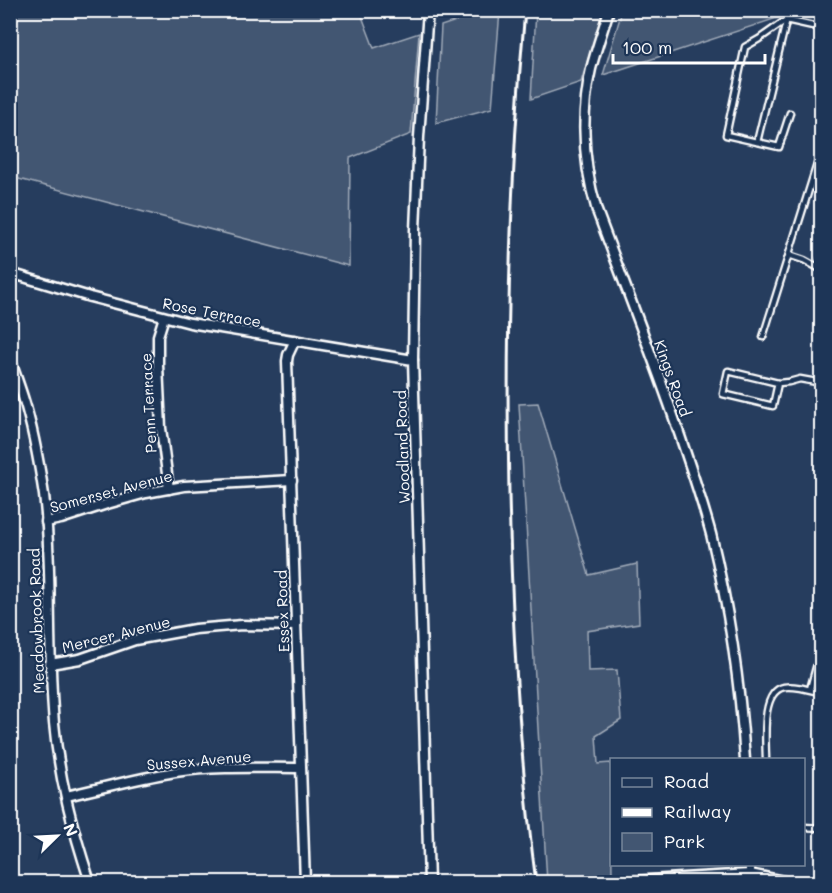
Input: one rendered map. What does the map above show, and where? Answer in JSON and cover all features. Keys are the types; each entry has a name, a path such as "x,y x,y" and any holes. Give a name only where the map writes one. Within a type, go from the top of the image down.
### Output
{"street":[{"name":"Woodland Road","path":"428,10 415,230 413,360 429,882"},
{"name":"Kings Road","path":"609,10 586,95 584,144 587,171 597,211 690,464 710,533 722,582 736,662 745,758"},
{"name":"Rose Terrace","path":"10,273 190,323 413,360"},
{"name":"Penn Terrace","path":"164,317 159,336 160,428 170,489"},
{"name":"Essex Road","path":"295,340 287,362 305,882"},
{"name":"Meadowbrook Road","path":"10,358 32,432 44,495 56,741 73,829 90,882"},
{"name":"Somerset Avenue","path":"46,522 146,493 214,483 292,480"},
{"name":"Mercer Avenue","path":"51,664 80,658 135,640 183,631 242,625 296,626"},
{"name":"Sussex Avenue","path":"66,796 176,772 242,767 301,768"},
{"path":"632,882 749,874 784,882"}],"lane":[{"path":"757,142 789,10"},
{"path":"790,113 778,147 726,135 745,47 786,20 822,28"},
{"path":"763,337 822,148"},
{"path":"789,255 820,269 822,255"},
{"path":"778,383 773,406 723,394 728,371 778,383 800,379 822,383"},
{"path":"810,689 822,646"},
{"path":"766,758 766,713 772,695 783,687 810,689 822,693"},
{"path":"805,827 822,828"}],"green space":[{"path":"11,10 360,11 374,48 419,33 411,134 350,158 349,266 11,177"},
{"path":"622,10 782,11 780,17 603,75"},
{"path":"486,11 500,11 492,108 436,123 441,26"},
{"path":"536,11 603,11 581,82 531,99"},
{"path":"538,403 589,575 637,564 639,623 587,631 588,671 617,670 621,720 596,736 598,764 610,763 612,882 547,882 519,404"}],"railway":[{"path":"525,10 513,191 508,434 510,543 517,689 536,882"}]}
